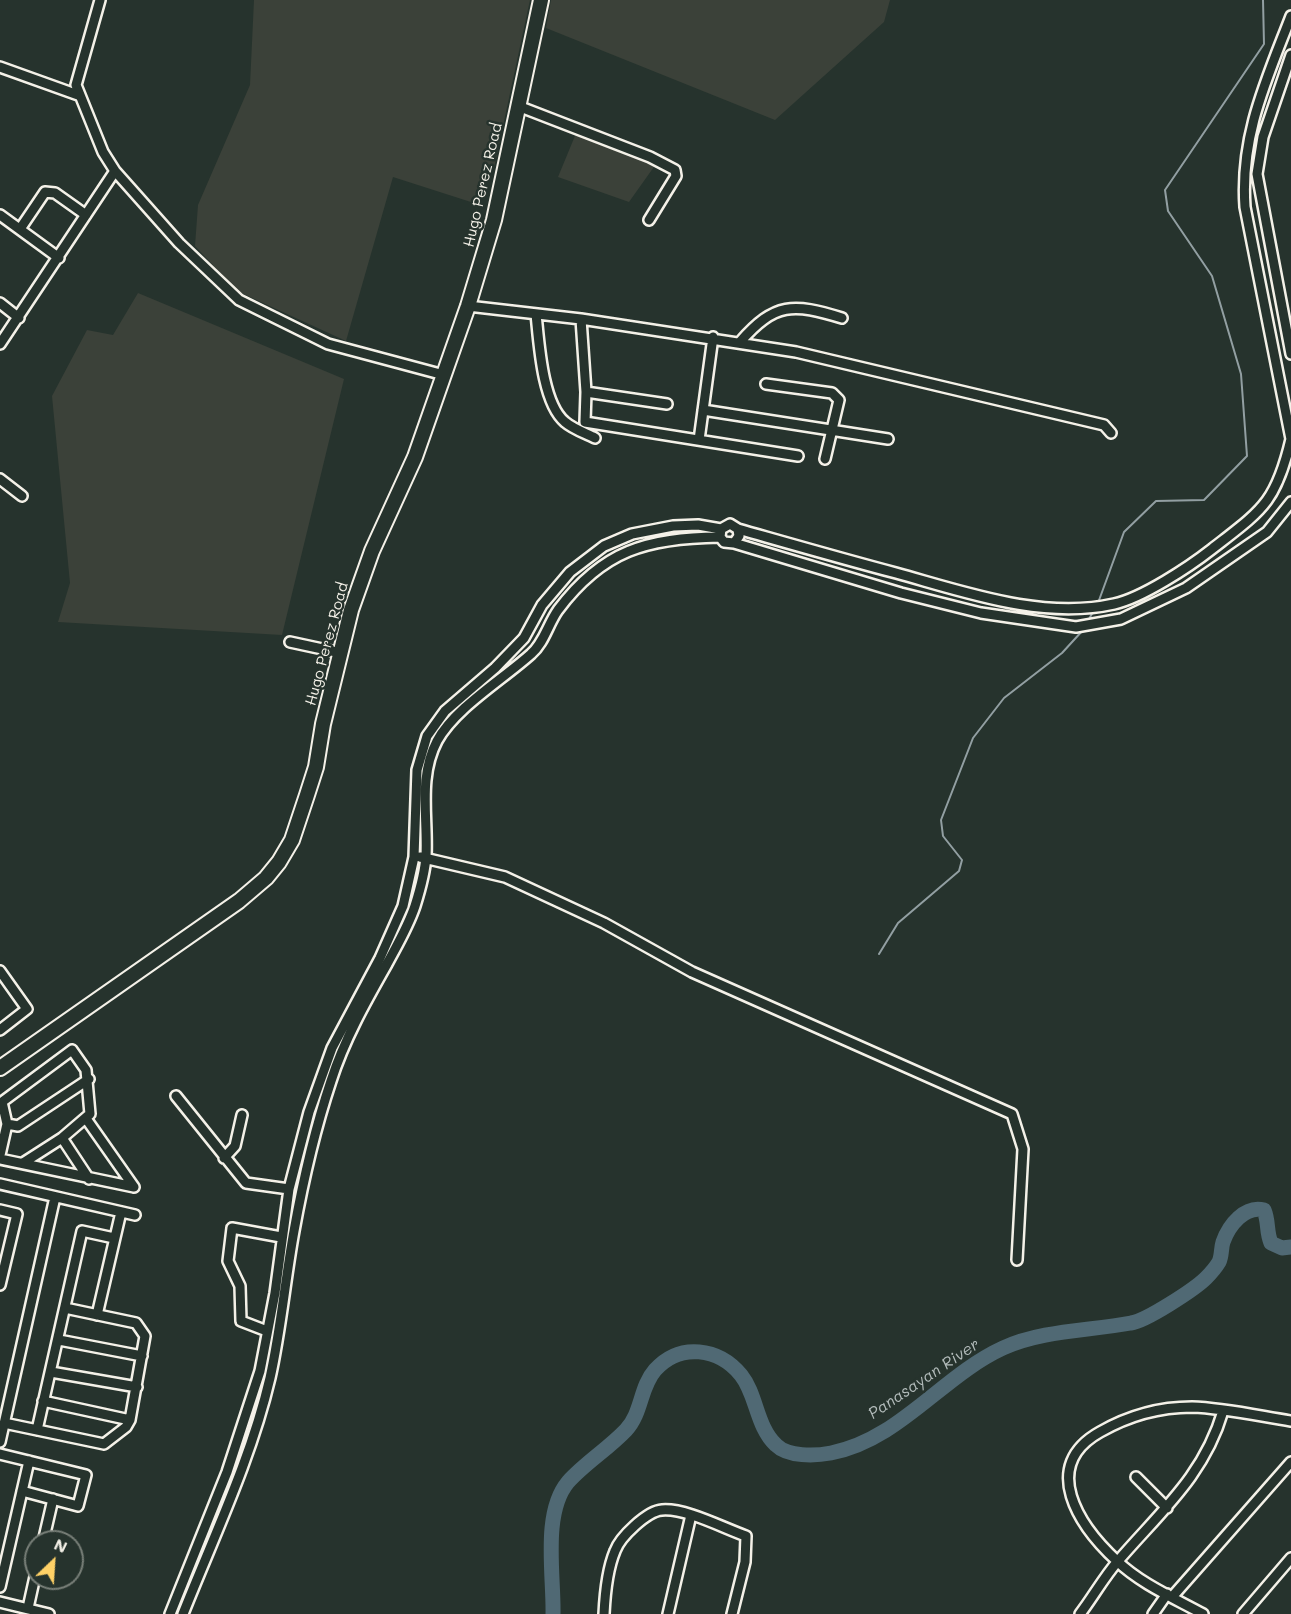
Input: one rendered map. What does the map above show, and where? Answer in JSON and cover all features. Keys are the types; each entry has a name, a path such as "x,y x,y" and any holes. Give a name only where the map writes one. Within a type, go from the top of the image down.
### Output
{"street":[{"path":"100,0 76,84 78,95 103,152 115,171 179,243 239,300 328,344 444,375"},
{"name":"Hugo Perez Road","path":"0,1068 239,901 266,878 292,840 316,767 323,724 351,610 372,551 415,457 468,306 494,220 541,0"},
{"path":"183,1614 238,1479 262,1409 278,1338 301,1195 331,1082 344,1048 402,938 417,900 426,857 425,790 437,741 453,719 537,649 555,615 578,584 611,559 647,544 674,538 720,533 730,524 738,529 982,597 1040,607 1083,609 1117,604 1183,572 1253,517 1273,496 1285,466 1291,439 1245,207 1243,174 1260,97 1291,16"},
{"path":"1291,55 1263,137 1257,174 1291,354"},
{"path":"0,67 78,95"},
{"path":"518,106 650,157 675,170 676,176 649,220"},
{"path":"0,344 115,171"},
{"path":"20,228 45,192 55,193 86,215"},
{"path":"0,214 58,258"},
{"path":"0,303 19,318"},
{"path":"468,306 713,337 830,358 1104,425 1111,433"},
{"path":"740,342 753,327 774,310 789,308 823,312 843,318"},
{"path":"536,314 540,354 548,394 564,422 594,438"},
{"path":"581,319 586,392 585,422 798,456"},
{"path":"699,440 713,337"},
{"path":"766,384 832,393 839,400 834,429 825,459"},
{"path":"586,392 668,404"},
{"path":"703,410 888,439"},
{"path":"0,479 22,496"},
{"path":"170,1614 227,1472 260,1371 290,1189 300,1144 321,1076 403,906 414,857 414,789 421,749 427,736 445,711 495,668 524,638 542,605 570,572 604,546 632,534 673,526 710,526 720,533 724,542 734,543 901,594 981,613 1076,627 1121,619 1186,588 1267,532 1291,502"},
{"path":"734,543 740,536 738,529"},
{"path":"290,642 341,653"},
{"path":"427,736 437,741"},
{"path":"414,857 426,857 506,877 604,923 692,972 1012,1114 1023,1149 1017,1260"},
{"path":"0,971 27,1009 2,1029"},
{"path":"22,1163 87,1120 90,1114 89,1079 86,1070 72,1050 2,1102 8,1124 0,1157 22,1163 89,1179 134,1187 87,1120"},
{"path":"8,1124 18,1126 89,1079"},
{"path":"176,1096 246,1183 290,1189"},
{"path":"224,1158 235,1146 242,1115"},
{"path":"62,1138 89,1179"},
{"path":"0,1184 135,1215"},
{"path":"0,1442 4,1423 4,1406 55,1197"},
{"path":"0,1210 17,1214 0,1285"},
{"path":"97,1315 121,1212"},
{"path":"267,1331 241,1321 240,1286 228,1261 232,1228 281,1237"},
{"path":"37,1430 82,1231 114,1238"},
{"path":"4,1423 104,1444 126,1427 130,1420 145,1336 136,1323 65,1308"},
{"path":"59,1340 142,1356"},
{"path":"51,1372 136,1387"},
{"path":"43,1401 130,1420"},
{"path":"1203,1614 1170,1596 1118,1562 1079,1516 1068,1488 1069,1463 1082,1442 1123,1419 1148,1412 1191,1407 1291,1421"},
{"path":"1080,1614 1118,1562 1167,1508 1204,1458 1215,1439 1223,1412"},
{"path":"0,1454 86,1475 78,1506 22,1491"},
{"path":"0,1587 29,1461"},
{"path":"1153,1614 1291,1462"},
{"path":"1136,1477 1167,1508"},
{"path":"46,1530 53,1499"},
{"path":"604,1614 605,1591 615,1549 641,1519 662,1510 691,1515 746,1536 745,1562 732,1614"},
{"path":"668,1614 691,1515"},
{"path":"1243,1614 1291,1558"},
{"path":"28,1608 32,1590"},
{"path":"0,1602 49,1614"}],"shaded area":[{"path":"254,0 530,0 494,168 488,171 485,179 481,179 474,203 393,177 346,341 237,291 195,246 198,205 250,85"},
{"path":"551,0 890,0 884,22 775,120 546,28"},
{"path":"577,131 656,164 629,202 558,177"},
{"path":"138,293 344,379 282,635 58,622 70,583 52,396 87,330 113,335"}],"waterway":[{"path":"1098,603 1124,532 1156,501 1204,500 1247,456 1241,374 1212,276 1168,211 1165,190 1264,44 1263,0"},
{"path":"1088,621 1094,610"},
{"path":"879,954 898,923 959,871 962,860 943,836 941,820 973,738 1004,698 1062,653 1084,629"},
{"name":"Panasayan River","path":"553,1614 552,1527 560,1495 575,1475 626,1430 635,1416 650,1377 665,1361 676,1355 687,1352 711,1354 732,1366 746,1383 764,1429 781,1449 802,1455 831,1453 855,1446 878,1435 960,1374 1003,1348 1050,1334 1131,1323 1158,1311 1209,1275 1219,1262 1223,1242 1229,1229 1244,1213 1250,1210 1264,1210 1271,1243 1282,1248 1291,1247"}]}
